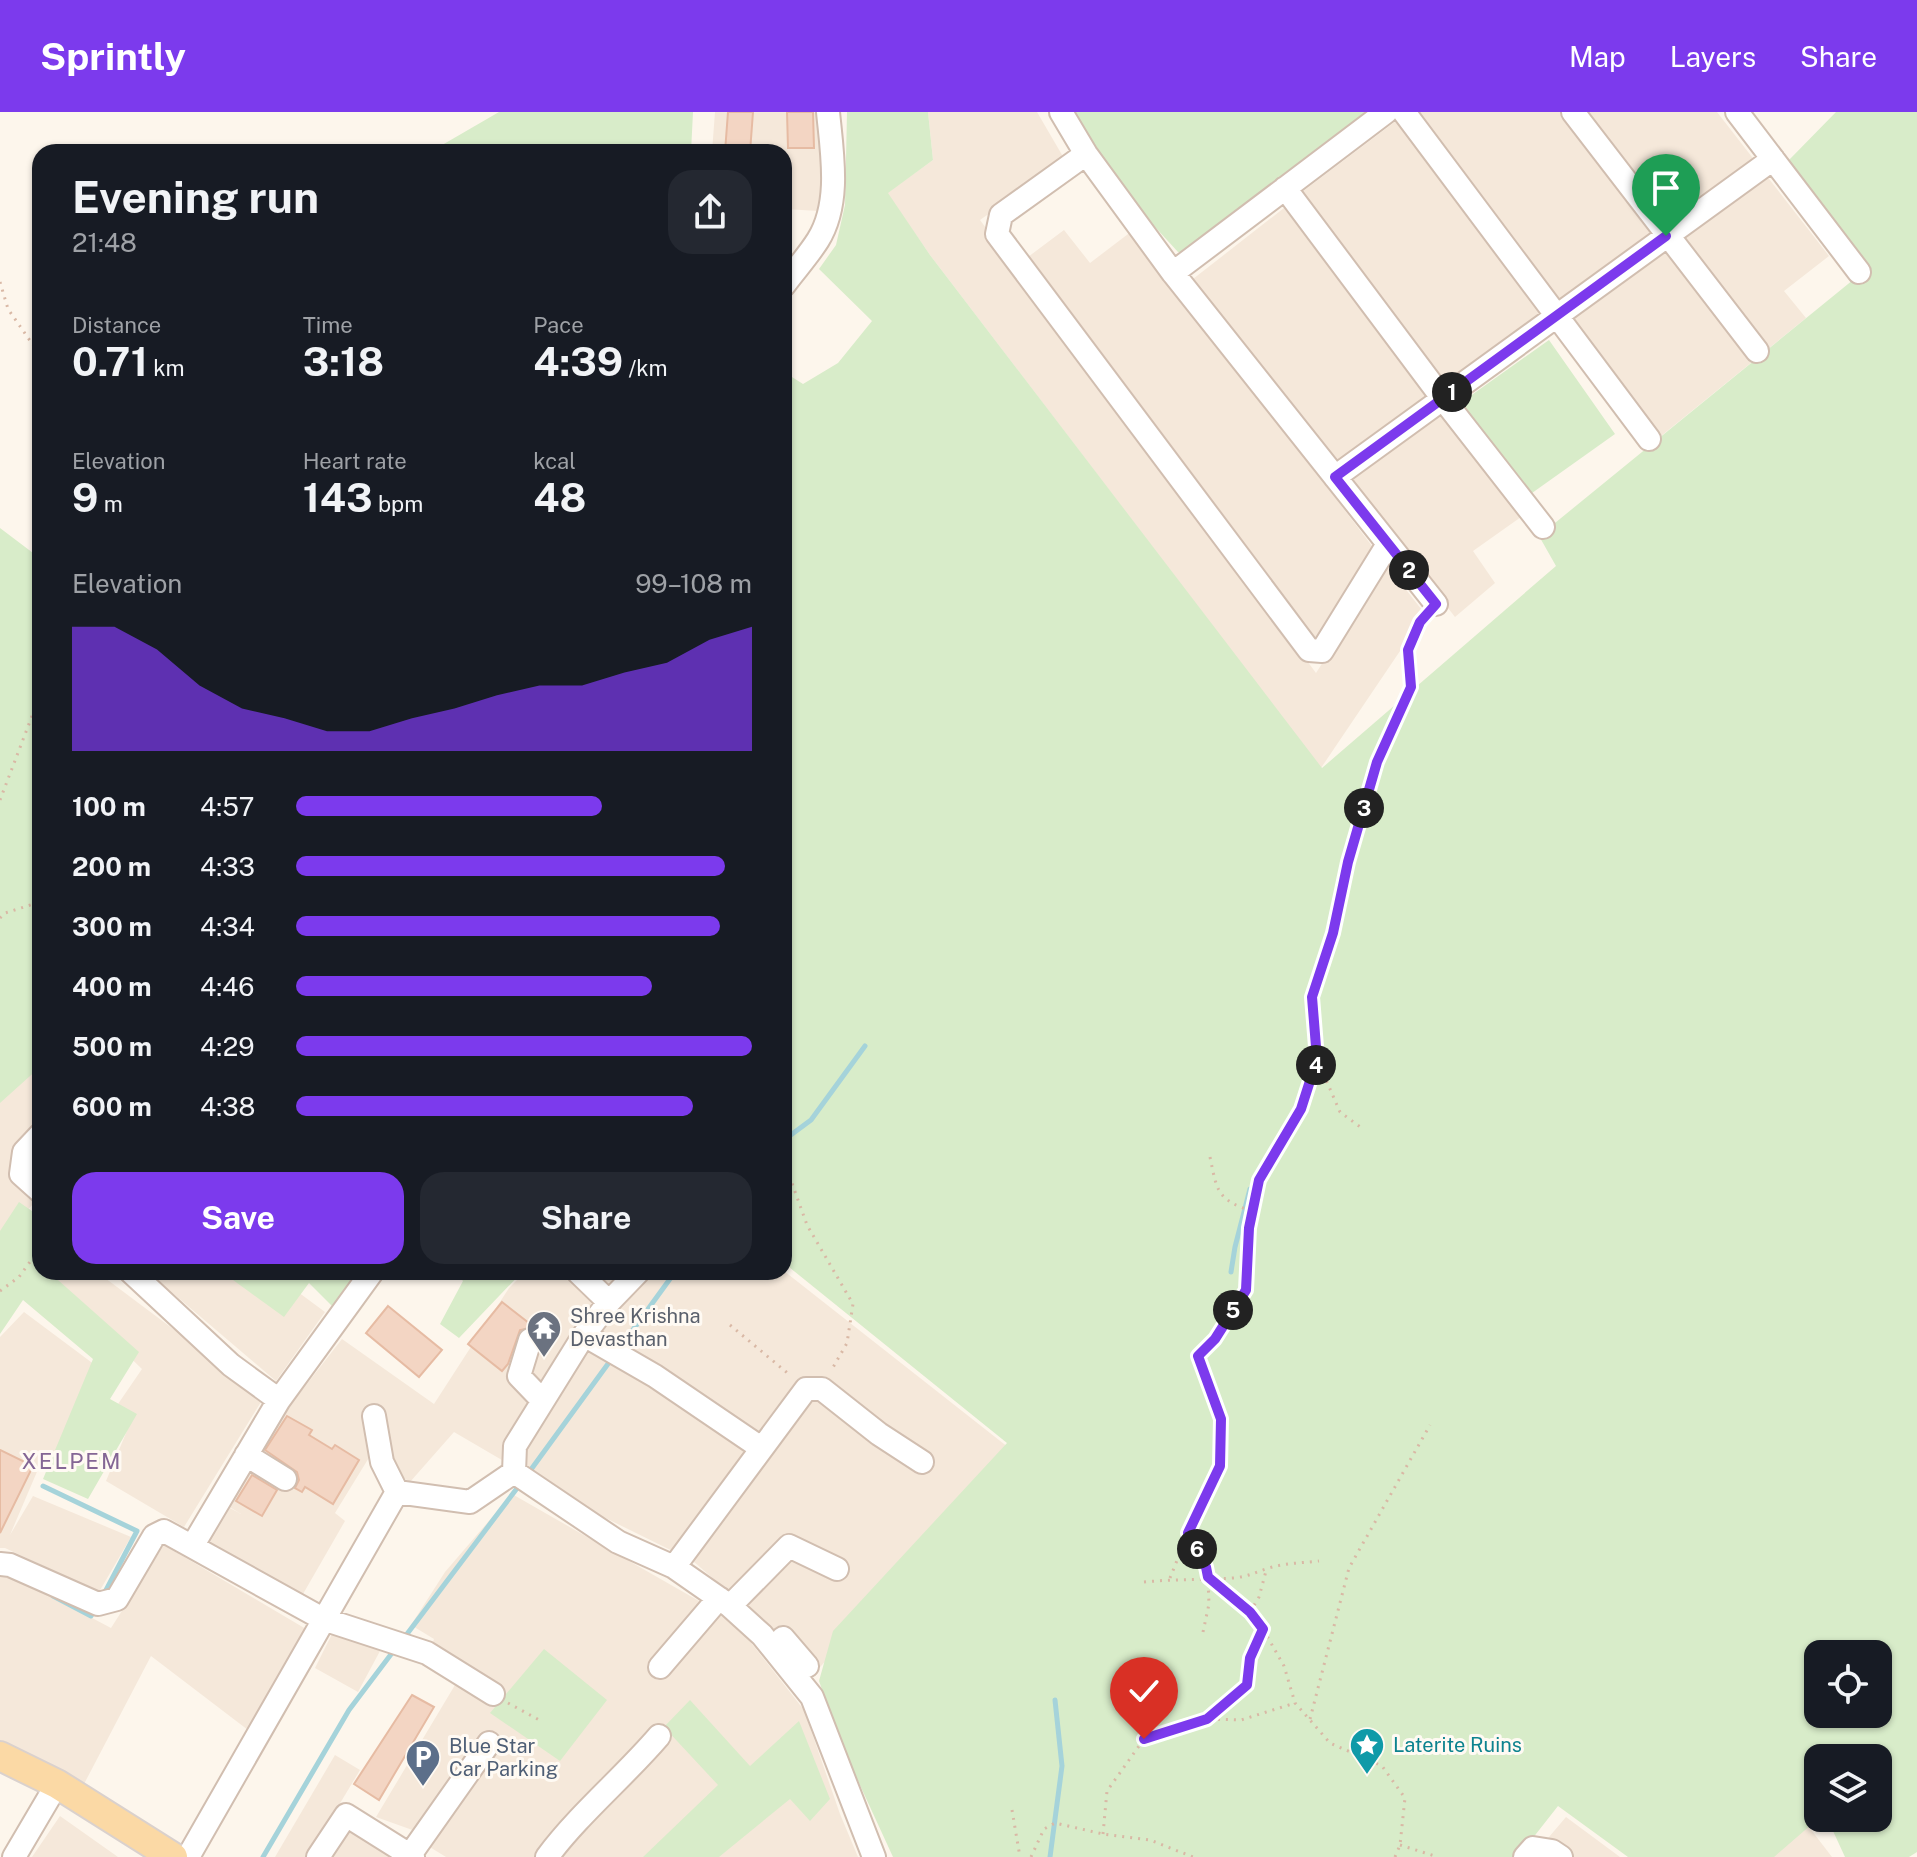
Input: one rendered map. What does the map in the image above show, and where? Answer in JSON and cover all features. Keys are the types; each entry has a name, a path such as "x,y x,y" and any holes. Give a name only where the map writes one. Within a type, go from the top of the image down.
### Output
{"main road":[{"path":"0,1756 57,1784 173,1857"}],"street":[{"path":"792,274 819,238 831,200 833,168 828,112"},
{"path":"1061,112 1086,154 1173,273 1436,604"},
{"path":"1173,273 1386,112"},
{"path":"1404,112 1649,439"},
{"path":"1573,112 1757,351"},
{"path":"1737,112 1859,272"},
{"path":"1086,154 1001,215 997,234 1309,650 1322,651 1388,544"},
{"path":"1335,477 1773,159"},
{"path":"1285,188 1543,527"},
{"path":"32,1144 24,1152 21,1174 32,1184"},
{"path":"140,1280 231,1365 279,1400"},
{"path":"193,1545 279,1400 366,1280"},
{"path":"586,1280 609,1302"},
{"path":"514,1472 515,1446 584,1335 630,1280"},
{"path":"584,1335 655,1376 761,1448"},
{"path":"530,1340 519,1376 543,1401"},
{"path":"674,1567 761,1448 814,1389 922,1462"},
{"path":"374,1416 382,1462 397,1492"},
{"path":"246,1455 285,1479"},
{"path":"397,1492 470,1502 514,1472"},
{"path":"514,1472 618,1542 674,1567 724,1602 762,1635 812,1697 874,1857"},
{"path":"188,1857 397,1492"},
{"path":"0,1564 10,1565 98,1604 117,1599 154,1536 164,1531 323,1619 427,1653 493,1694"},
{"path":"660,1667 724,1602 789,1546 837,1569"},
{"path":"762,1635 776,1631 807,1666"},
{"path":"547,1857 571,1826 629,1771 659,1736"},
{"path":"318,1857 346,1815 412,1856 489,1743"},
{"path":"14,1857 57,1784"},
{"path":"1525,1857 1533,1848 1552,1851 1561,1857"}],"path":[{"path":"0,282 8,309 32,344"},
{"path":"1363,1129 1340,1112 1317,1059 1312,997 1333,933 1348,862 1377,762 1411,687 1408,650 1420,622 1436,604"},
{"path":"0,800 32,716"},
{"path":"0,918 5,913 32,905"},
{"path":"0,909 5,913"},
{"path":"1169,1579 1220,1466 1221,1419 1198,1356 1215,1339 1246,1290 1252,1211 1259,1180 1301,1109 1317,1059"},
{"path":"1210,1157 1217,1190 1234,1206 1252,1211"},
{"path":"730,1325 814,1389 847,1343 853,1304 807,1225 792,1185"},
{"path":"0,1291 19,1277 32,1259"},
{"path":"1309,1720 1349,1568 1430,1425"},
{"path":"1188,1533 1208,1577 1209,1604 1203,1632"},
{"path":"1144,1582 1254,1575 1266,1569 1319,1561"},
{"path":"1250,1612 1259,1597 1266,1569"},
{"path":"1208,1577 1250,1612 1263,1629 1284,1666 1295,1703 1309,1720 1330,1743 1382,1766 1405,1798 1400,1845 1395,1857"},
{"path":"1207,1719 1247,1685 1250,1658 1263,1629"},
{"path":"493,1694 543,1722"},
{"path":"1103,1834 1107,1791 1144,1739 1207,1719 1241,1720 1295,1703"},
{"path":"1012,1810 1020,1857"},
{"path":"1031,1857 1044,1829 1055,1823 1150,1840 1193,1857"},
{"path":"1400,1845 1438,1857"}],"shaded area":[{"path":"715,112 821,112 825,173 819,211 792,209 792,144 713,144"},
{"path":"928,112 1037,112 1065,160 980,220 1316,673 1386,564 1425,614 1321,768 930,255 887,193 933,160"},
{"path":"1411,112 1717,112 1829,256 1784,291 1806,318 1661,436"},
{"path":"1396,121 1541,313 1443,385 1298,195"},
{"path":"1284,208 1521,517 1473,551 1495,583 1455,617 1193,279"},
{"path":"1064,230 1090,263 1132,231 1375,550 1329,628 1312,639 1028,257"},
{"path":"32,1055 32,1152 10,1176 32,1201 32,1205 0,1239 0,1086"},
{"path":"792,1277 1018,1455 807,1681 764,1623 693,1561 575,1503 454,1432 410,1482 370,1456 335,1513 345,1521 303,1594 209,1544 230,1508 241,1514 228,1506 292,1403 342,1339 434,1404 517,1280 792,1280"},
{"path":"50,1280 108,1280 264,1397 184,1527 106,1481 134,1414 118,1404 142,1369"},
{"path":"157,1280 254,1280 298,1292 325,1312 276,1381"},
{"path":"24,1312 99,1368 55,1457 45,1453 10,1535 33,1496 131,1537 99,1592 0,1548 0,1337"},
{"path":"512,1494 734,1621 804,1710 858,1857 446,1857 415,1838 418,1832 376,1817 455,1685 425,1665 434,1639 411,1625 445,1572"},
{"path":"164,1545 306,1629 248,1730 151,1656 84,1784 0,1740 0,1574 9,1574 111,1628"},
{"path":"334,1630 380,1651 358,1692 315,1668"},
{"path":"335,1755 360,1770 330,1820 399,1857 275,1857"},
{"path":"60,1816 118,1857 32,1857"},
{"path":"1566,1817 1620,1857 1532,1857"},
{"path":"1802,1818 1804,1832 1813,1832 1832,1857 1751,1857"}],"green space":[{"path":"499,112 693,112 691,144 444,144"},
{"path":"847,112 928,112 933,160 888,193 930,255 1322,768 1556,566 1539,536 1864,271 1789,160 1836,112 1917,112 1917,1852 1909,1857 1845,1857 1833,1832 1892,1832 1892,1744 1804,1744 1804,1831 1774,1857 1628,1857 1558,1806 1518,1857 893,1857 842,1746 819,1681 833,1631 1007,1443 792,1269 792,377 803,384 838,363 872,321 819,269 836,245 845,205"},
{"path":"1075,112 1373,112 1190,253 1178,252 1123,192"},
{"path":"1549,340 1615,434 1525,498 1459,404"},
{"path":"0,528 32,552 32,1074 0,1103"},
{"path":"19,1202 32,1211 32,1280 58,1280 139,1352 110,1399 137,1414 88,1499 43,1479 93,1359 23,1300 0,1334 0,1231"},
{"path":"233,1280 352,1280 332,1306 309,1283 284,1317"},
{"path":"514,1280 459,1338 440,1324 463,1281"},
{"path":"544,1649 607,1700 560,1761 490,1713"},
{"path":"690,1700 750,1766 799,1721 830,1799 810,1821 790,1799 719,1857 643,1857 718,1785 664,1727"}],"building":[{"path":"728,112 753,112 751,144 726,144"},
{"path":"787,112 813,112 814,148 792,148 792,144 788,144"},
{"path":"502,1302 534,1327 520,1330 508,1364 502,1371 468,1344"},
{"path":"388,1306 442,1350 419,1377 366,1333"},
{"path":"287,1416 312,1430 309,1435 332,1449 335,1445 359,1460 333,1504 305,1487 302,1492 295,1488 299,1480 297,1472 265,1450"},
{"path":"0,1450 33,1466 0,1533"},
{"path":"252,1475 277,1490 262,1516 236,1501"},
{"path":"412,1695 434,1707 379,1800 354,1784"}],"waterway":[{"path":"792,1134 811,1120 865,1046"},
{"path":"1231,1272 1250,1189"},
{"path":"619,1349 669,1280"},
{"path":"527,1475 613,1357"},
{"path":"404,1638 521,1483"},
{"path":"43,1486 137,1531 104,1594"},
{"path":"53,1596 91,1616 95,1609"},
{"path":"263,1857 349,1710 395,1649"},
{"path":"1050,1857 1062,1766 1055,1700"}],"place":[{"name":"Shree Krishna Devasthan","path":"544,1359"},
{"name":"Laterite Ruins","path":"1367,1776"},
{"name":"Blue Star Car Parking","path":"423,1788"}],"district":[{"name":"XELPEM","path":"72,1461"}],"route":[{"path":"1144,1739 1207,1719 1247,1685 1250,1658 1263,1629 1250,1612 1208,1577 1188,1533 1220,1466 1221,1419 1198,1356 1215,1339 1246,1290 1249,1228 1259,1180 1301,1109 1317,1059 1312,997 1333,933 1348,862 1377,762 1411,687 1408,650 1420,622 1436,604 1335,477 1666,236"}]}
